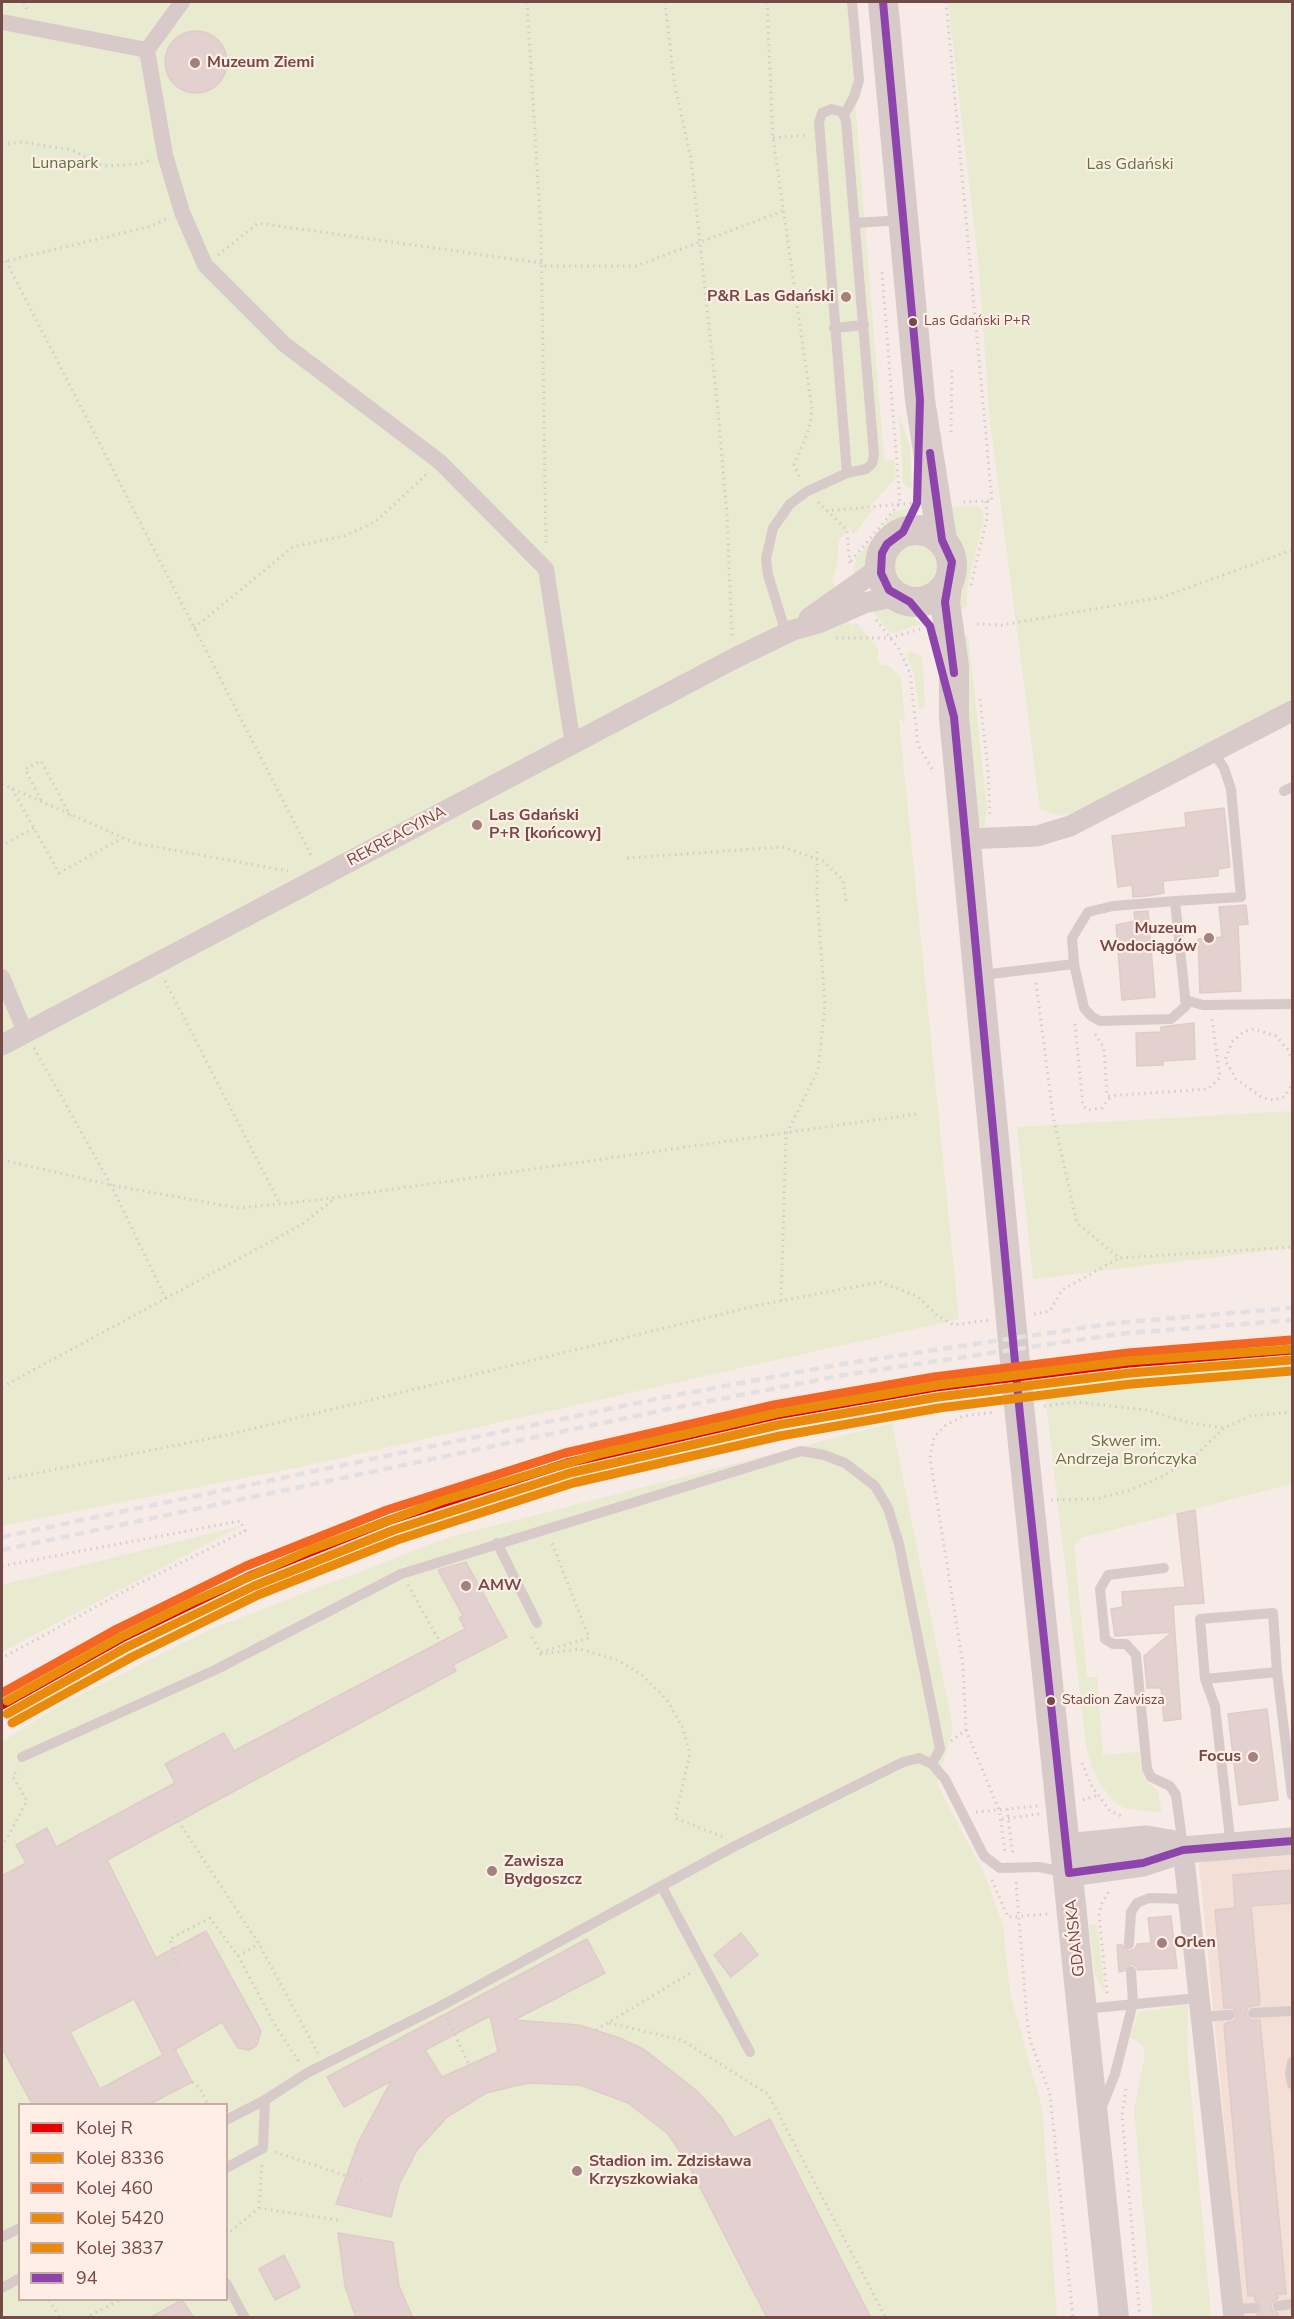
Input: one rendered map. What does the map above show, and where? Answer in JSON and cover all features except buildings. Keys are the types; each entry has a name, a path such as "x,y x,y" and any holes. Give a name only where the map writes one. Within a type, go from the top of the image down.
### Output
{"main road":[{"path":"883,2 920,400 942,540"},
{"path":"920,400 917,503 902,517 887,544 880,564 884,582 930,626 954,717"},
{"path":"902,517 942,540 947,546 958,588"},
{"path":"904,599 931,599 958,588"},
{"path":"958,588 945,602 954,666 954,717 1012,1312"},
{"name":"GDAŃSKA","path":"1012,1312 1056,1860 1083,2008 1114,2318"}],"street":[{"path":"182,2 147,50 165,155 182,212 205,265 284,344 440,462 546,569 573,745"},
{"path":"2,22 54,30 147,50"},
{"name":"REKREACYJNA","path":"2,1045 790,632 870,575 880,564"},
{"name":"REKREACYJNA","path":"790,632 818,623 864,603 904,599"},
{"path":"966,839 1037,836 1070,826 1293,711"},
{"path":"2,977 25,1032"},
{"path":"1056,1860 1154,1840 1170,1843 1183,1850"},
{"path":"1056,1860 1143,1863 1183,1850 1293,1840"},
{"path":"1183,1850 1233,2313"}],"lane":[{"path":"790,632 768,575 766,559 773,528 790,504 824,482 866,469 872,464 874,455 844,115 854,98 858,80 852,2"},
{"path":"844,115 835,109 824,111 819,117 819,134 847,473"},
{"path":"855,223 903,220"},
{"path":"834,327 864,325"},
{"path":"1175,902 1186,1006 1171,1019 1100,1021 1084,1008 1074,964 1072,938 1088,912 1113,906 1241,897 1231,789 1224,768 1213,752"},
{"path":"978,976 1074,964"},
{"path":"1185,1000 1211,1005 1293,1004"},
{"path":"22,1757 215,1670 401,1574 801,1451 824,1455 845,1463 875,1486 888,1508 899,1544 940,1749 932,1764"},
{"path":"497,1543 537,1623"},
{"path":"1164,1568 1108,1575 1100,1589 1105,1639 1113,1644 1126,1644 1136,1655 1147,1769 1151,1777 1170,1786 1176,1795 1183,1850"},
{"path":"1231,1847 1215,1706 1205,1679 1200,1619 1273,1612 1277,1672 1293,1795"},
{"path":"1205,1679 1277,1672"},
{"path":"228,2119 265,2100 307,2073 441,2006 735,1846 903,1762 919,1758 932,1764 945,1779 984,1856 1005,1869 1056,1860"},
{"path":"662,1887 750,2052"},
{"path":"1129,1944 1131,1912 1137,1903 1149,1898 1189,1899"},
{"path":"1095,2123 1115,2074 1133,2003 1131,1971"},
{"path":"1083,2008 1133,2003 1201,2008 1230,2015"},
{"path":"1253,2013 1293,2011"},
{"path":"1293,2062 1290,2074 1293,2084"},
{"path":"228,2167 263,2148 265,2100"},
{"path":"2,2237 18,2229"},
{"path":"2,2288 18,2279"},
{"path":"228,2287 245,2318"},
{"path":"1278,2306 1293,2304"},
{"path":"1233,2313 1255,2308"}],"path":[{"path":"527,2 541,263 546,569"},
{"path":"665,2 674,81 691,159 700,242 727,515 732,647"},
{"path":"767,2 773,138 812,409 809,429 794,465 798,476"},
{"path":"946,2 982,368 992,501 959,502"},
{"path":"773,138 819,134"},
{"path":"2,144 22,142 72,150 103,166 138,164 165,155"},
{"path":"205,265 258,223 541,263 545,266 636,266 783,211"},
{"path":"182,212 152,226 4,261 322,876"},
{"path":"882,267 902,517"},
{"path":"194,628 293,547 344,536 375,522 440,462"},
{"path":"958,588 987,519 986,501"},
{"path":"818,502 847,530 850,562 902,517"},
{"path":"826,512 902,517"},
{"path":"977,624 1002,625 1163,597 1293,550"},
{"path":"873,616 899,649 910,673 916,732"},
{"path":"890,638 921,629"},
{"path":"979,692 988,770 990,821"},
{"path":"42,802 25,769 42,761 71,817"},
{"path":"2,784 122,838 254,867 322,876"},
{"path":"11,787 59,873 122,838"},
{"path":"6,843 34,828"},
{"path":"627,858 783,847 817,859 843,880 846,901"},
{"path":"782,1301 786,1135 818,1070 824,1016 817,851"},
{"path":"156,964 280,1204"},
{"path":"1034,969 1053,1116 1077,1223 1119,1258"},
{"path":"1093,1032 1104,1048 1107,1096 1208,1089 1219,1081 1211,1005"},
{"path":"1072,1012 1083,1106 1088,1110 1102,1108 1112,1095"},
{"path":"1075,1024 1084,1028"},
{"path":"1293,1061 1289,1051 1276,1036 1254,1029 1245,1031 1232,1042 1226,1056 1226,1065 1241,1083 1263,1098 1273,1100 1284,1097 1293,1085"},
{"path":"25,1032 111,1185 166,1299"},
{"path":"1219,1067 1226,1065"},
{"path":"2,1160 111,1185 239,1208 335,1198 786,1135 917,1114"},
{"path":"2,1387 301,1225 335,1198"},
{"path":"2,1480 227,1435 782,1301 880,1282 917,1296 938,1316 954,1325 1012,1312 1050,1311 1062,1290 1119,1258 1293,1247"},
{"path":"1051,1500 1097,1498 1130,1490 1161,1477 1192,1459 1224,1428 1250,1416 1293,1412"},
{"path":"2,1566 240,1521 245,1531 138,1584 2,1658"},
{"path":"541,1652 589,1638 547,1530"},
{"path":"401,1574 440,1642"},
{"path":"531,1635 541,1654 579,1649 615,1659 641,1674 667,1700 683,1728 690,1754 675,1818 715,1834"},
{"path":"966,1730 1002,1819 1005,1852"},
{"path":"2,1846 27,1801 14,1777 22,1757"},
{"path":"1091,1785 1110,1811"},
{"path":"962,1814 1038,1806"},
{"path":"1007,1809 1012,1852"},
{"path":"1002,1819 1044,1814"},
{"path":"175,1816 259,1944 324,2064"},
{"path":"984,1856 1008,1917 1032,1916"},
{"path":"1016,1884 1030,2040 1050,2094 1073,2318"},
{"path":"177,1966 170,1939 210,1918 238,1956 275,2025 307,2073"},
{"path":"238,1956 259,1944"},
{"path":"596,2030 704,1965"},
{"path":"441,2006 468,2063"},
{"path":"609,2023 682,2040 768,2094 886,2318"},
{"path":"192,2082 199,2087 207,2103"},
{"path":"228,2233 259,2208 263,2148 365,2182"},
{"path":"259,2208 339,2220"},
{"path":"50,2301 60,2318"},
{"path":"85,2318 118,2301"}],"shaded area":[{"path":"1292,1841 1292,2317 1243,2317 1199,1864 1231,1847"}],"green space":[{"name":"Lunapark","path":"2,2 847,2 884,460 894,460 896,478 867,509 874,509 853,535 850,528 839,540 837,566 832,579 846,618 852,626 856,622 878,648 879,654 876,657 883,666 888,665 901,678 905,723 899,719 959,1319 300,1467 2,1526"},
{"name":"Las Gdański","path":"948,2 1292,2 1292,703 1093,807 1059,816 1040,809 990,421 979,268"},
{"path":"899,413 910,447 912,488 906,487 903,482"},
{"path":"976,506 982,509 984,517 967,588 967,606 953,614 953,594 960,565 956,548 949,534 944,508"},
{"path":"909,508 904,518 880,539 869,562 856,577 854,570 856,559 894,512"},
{"path":"916,543 925,544 932,549 937,556 937,574 932,581 925,586 916,587 907,586 900,581 895,574 894,565 895,556 900,549 907,544"},
{"path":"890,605 908,612 921,624 895,633 889,632 873,612"},
{"path":"959,635 968,635 987,807 984,829 975,821"},
{"path":"910,651 922,657 925,707 919,709 914,674 906,655"},
{"path":"1292,1111 1292,1248 1033,1279 1017,1127"},
{"name":"Skwer im. Andrzeja Brończyka","path":"1292,1366 1292,1484 1081,1538 1074,1545 1087,1677 1097,1677 1103,1755 1139,1752 1141,1768 1146,1780 1158,1791 1162,1813 1124,1808 1112,1800 1102,1786 1091,1766 1086,1745 1044,1385 1235,1368"},
{"name":"Zawisza Bydgoszcz","path":"892,1423 953,1728 937,1784 985,1875 1003,1926 1010,1994 1042,2107 1057,2317 2,2317 2,1742 58,1706 211,1629 450,1537"},
{"path":"241,1526 2,1652 2,1585"},
{"path":"1097,1924 1105,1993 1095,1976 1089,1925"},
{"path":"1188,2005 1187,2047 1211,2317 1153,2317 1134,2109 1145,2056 1143,2045 1130,2037 1139,2012"}],"railway":[{"path":"2,1537 666,1397 842,1364 1115,1323 1292,1308"},
{"path":"2,1550 669,1409 844,1375 1118,1334 1292,1320"}],"rail line":[{"name":"460","path":"2,1693 117,1629 246,1566 387,1510 565,1453 774,1405 934,1377 1128,1353 1291,1340"},
{"name":"3837","path":"7,1701 121,1637 192,1602 310,1550 441,1501 599,1454 778,1413 939,1385 1128,1361 1292,1349"},
{"name":"R","path":"2,1705 122,1638 250,1576 390,1520 567,1463 776,1415 936,1387 1129,1363 1292,1350"},
{"name":"8336","path":"7,1714 127,1647 254,1586 394,1530 570,1473 778,1425 938,1397 1130,1373 1292,1360"},
{"name":"5420","path":"12,1723 132,1657 258,1595 397,1540 573,1483 780,1436 939,1408 1131,1384 1292,1371"}],"transit line":[{"name":"94","path":"883,2 920,400 917,503 903,532 887,544 882,553 881,573 889,590 910,602 930,626 954,717 1020,1415 1069,1873"},
{"name":"94","path":"930,453 942,540 952,562 945,602 954,673"},
{"name":"94","path":"1069,1873 1143,1863 1183,1850 1292,1841"}],"place":[{"name":"Muzeum Ziemi","path":"195,63"},
{"name":"P&R Las Gdański","path":"846,297"},
{"name":"Las Gdański P+R","path":"913,322"},
{"name":"Las Gdański P+R [końcowy]","path":"477,825"},
{"name":"Muzeum Wodociągów","path":"1209,938"},
{"name":"AMW","path":"466,1586"},
{"name":"Stadion Zawisza","path":"1051,1701"},
{"name":"Focus","path":"1253,1757"},
{"name":"Zawisza Bydgoszcz","path":"492,1871"},
{"name":"Orlen","path":"1162,1943"},
{"name":"Stadion im. Zdzisława Krzyszkowiaka","path":"577,2171"}]}
